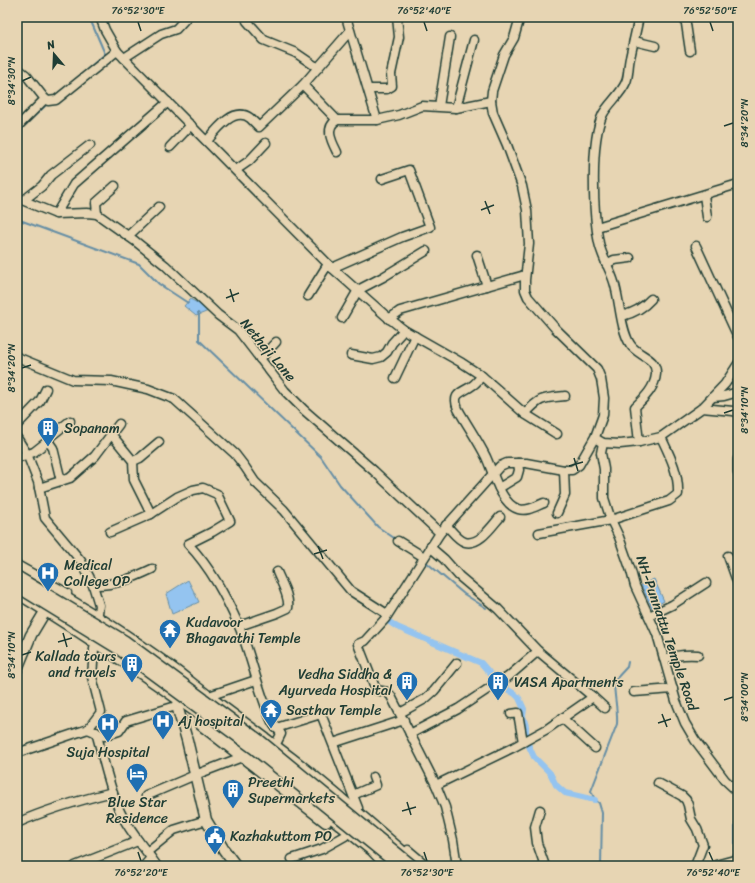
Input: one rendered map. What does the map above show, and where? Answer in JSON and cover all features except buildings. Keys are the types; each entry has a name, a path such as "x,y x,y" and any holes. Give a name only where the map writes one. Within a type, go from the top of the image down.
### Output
{"highway":[{"path":"17,577 124,641 261,742 412,866"},
{"path":"17,586 118,648 254,748 400,866"}],"main road":[{"path":"17,669 31,636 45,610 60,592 140,645 293,759 371,823 419,866"},
{"path":"17,593 45,610 257,758 373,851 387,866"},
{"path":"45,610 62,626 94,649 180,704 242,757 358,846 378,866"},
{"path":"180,704 206,820 224,850 236,866"},
{"path":"716,866 732,863"}],"street":[{"path":"100,17 105,30 117,51 330,266 389,319 404,330 482,376 525,414 557,434"},
{"path":"124,58 161,34 176,29 187,17"},
{"path":"346,17 377,120"},
{"path":"368,88 387,89 392,86 391,74 399,37 397,17"},
{"path":"457,866 448,817 436,785 394,700 387,692 376,690 358,644 365,641 374,632 446,525 500,466 508,463 518,463 572,470 579,465 595,437 602,415 604,398 599,374 585,357 555,328 528,297 525,290 525,275 529,244 522,186 493,112 491,101 492,91 504,55 514,38 520,17"},
{"path":"639,17 626,82 603,113 596,136 594,189 599,242 614,283 630,344 635,350 649,359 654,365 656,374 652,387 635,407 639,442"},
{"path":"685,17 690,51"},
{"path":"248,21 264,40 296,53 318,68"},
{"path":"207,141 217,129 235,115 244,115 258,127 303,86 350,31"},
{"path":"439,106 450,37"},
{"path":"456,108 474,40"},
{"path":"634,41 656,46"},
{"path":"17,68 26,75 45,99 48,101 56,100 117,51"},
{"path":"303,86 337,120"},
{"path":"17,127 45,99"},
{"path":"337,152 330,135 330,128 332,123 337,120 377,120 399,115 422,106 456,108 491,101"},
{"path":"56,214 74,184 168,102"},
{"path":"170,147 191,125"},
{"path":"236,170 249,161 266,143"},
{"path":"20,199 42,186 50,175 90,145"},
{"path":"308,296 330,266 430,227 409,170 382,179"},
{"path":"597,227 738,184"},
{"path":"20,199 56,214 97,214 96,203 115,186"},
{"path":"704,194 707,217"},
{"path":"128,236 159,207"},
{"name":"Nethaji Lane","path":"97,214 165,265 218,315 238,330 285,391 304,410 374,470 440,533"},
{"path":"696,246 738,337"},
{"path":"342,318 358,290 426,251"},
{"path":"477,255 488,286"},
{"path":"606,264 614,260 630,258"},
{"path":"389,319 400,311 525,275"},
{"path":"622,316 634,313 651,299"},
{"path":"351,355 374,359 381,357 387,352 392,343 404,330"},
{"path":"395,378 415,336"},
{"path":"260,359 276,342"},
{"path":"17,358 73,380 111,381 148,389 174,399 235,454 255,482 284,510 351,591 387,614"},
{"path":"595,437 602,443 620,444 639,442 661,437 702,408 725,384 738,364"},
{"path":"482,376 473,385 459,392 456,397 456,403 486,457 499,488 509,503 514,508 525,510 544,502"},
{"path":"17,425 40,401 46,389"},
{"path":"713,397 738,392"},
{"path":"525,414 534,403 542,399 565,396"},
{"path":"702,408 738,412"},
{"path":"17,458 34,452 70,422"},
{"path":"40,488 70,478 95,456 119,424"},
{"path":"111,434 133,461 134,480 151,514"},
{"path":"539,533 611,520 669,501 678,494 678,484 674,465 661,437"},
{"path":"17,438 27,454 40,488 45,518 81,561 93,584 99,605 98,613"},
{"path":"48,441 53,448 61,481"},
{"path":"133,461 140,458 159,442"},
{"name":"NH-Punnattu Temple Road","path":"602,443 601,453 604,469 604,498 642,603 657,634 673,689 685,723 695,740 725,780 738,792"},
{"path":"738,459 738,472"},
{"path":"499,488 517,477 519,470 518,463"},
{"path":"558,513 565,496 564,470"},
{"path":"110,532 151,514 177,497 193,490 203,488 217,494 230,521 188,544 207,567 226,597 239,626 256,680 273,724 281,734 277,742"},
{"path":"446,525 462,540 472,542 485,534 500,517"},
{"path":"398,541 424,557"},
{"path":"430,547 444,559 459,576 498,608 538,651 605,708"},
{"path":"728,556 738,584"},
{"path":"17,565 60,592 98,613 164,658 210,696 277,742 428,866"},
{"path":"93,584 105,585 133,578 152,569"},
{"path":"239,626 278,613 288,608 289,603 277,572"},
{"path":"649,616 672,605 706,583"},
{"path":"17,753 88,729 101,712 92,677 94,649"},
{"path":"410,734 458,709 508,677 538,651"},
{"path":"664,658 685,654 698,655"},
{"path":"333,743 402,716 429,695 457,663"},
{"path":"88,729 104,736 119,731 126,721 210,696 256,680"},
{"path":"634,692 673,689"},
{"path":"436,785 547,729 593,697"},
{"path":"511,714 518,712 523,742"},
{"path":"276,728 321,714 358,808"},
{"path":"562,718 595,748"},
{"path":"96,732 106,771 118,808 138,841 157,866"},
{"path":"146,796 242,757"},
{"path":"353,795 376,785 373,777"},
{"path":"658,783 682,796 688,805 691,819 697,829 703,845 695,866"},
{"path":"17,823 72,802 113,792"},
{"path":"540,810 535,827 537,843 545,866"},
{"path":"144,866 149,855 174,830 206,820"},
{"path":"292,858 322,849 345,836"},
{"path":"75,866 138,841"}],"water":[{"path":"190,299 211,310 196,316 184,306"},
{"path":"654,579 664,601 652,608 641,585"},
{"path":"188,580 199,602 172,614 166,594"}],"waterway":[{"path":"76,79 105,54 90,19 91,17"},
{"path":"24,126 45,106"},
{"path":"17,132 21,129"},
{"path":"17,219 139,264 159,284 188,303"},
{"path":"198,313 199,340 321,457 340,485 378,527 397,540"},
{"path":"426,562 464,594 486,608"},
{"path":"385,619 397,627 481,663 500,685 519,698 524,709 523,716 526,726 526,738"},
{"path":"601,866 602,813 599,803 595,800 591,791 617,724 614,681 627,667 628,662"},
{"path":"527,742 534,757 550,773 556,785 565,793 595,800"},
{"path":"735,824 735,858"}],"place":[{"name":"Sopanam","path":"48,448"},
{"name":"Medical College OP","path":"48,592"},
{"name":"Kudavoor Bhagavathi Temple","path":"170,650"},
{"name":"Kallada tours and travels","path":"132,684"},
{"name":"Vedha Siddha & Ayurveda Hospital","path":"407,702"},
{"name":"VASA Apartments","path":"498,702"},
{"name":"Sasthav Temple","path":"271,730"},
{"name":"Aj hospital","path":"163,740"},
{"name":"Suja Hospital","path":"108,744"},
{"name":"Blue Star Residence","path":"137,794"},
{"name":"Preethi Supermarkets","path":"233,810"},
{"name":"Kazhakuttom PO","path":"215,856"}]}
